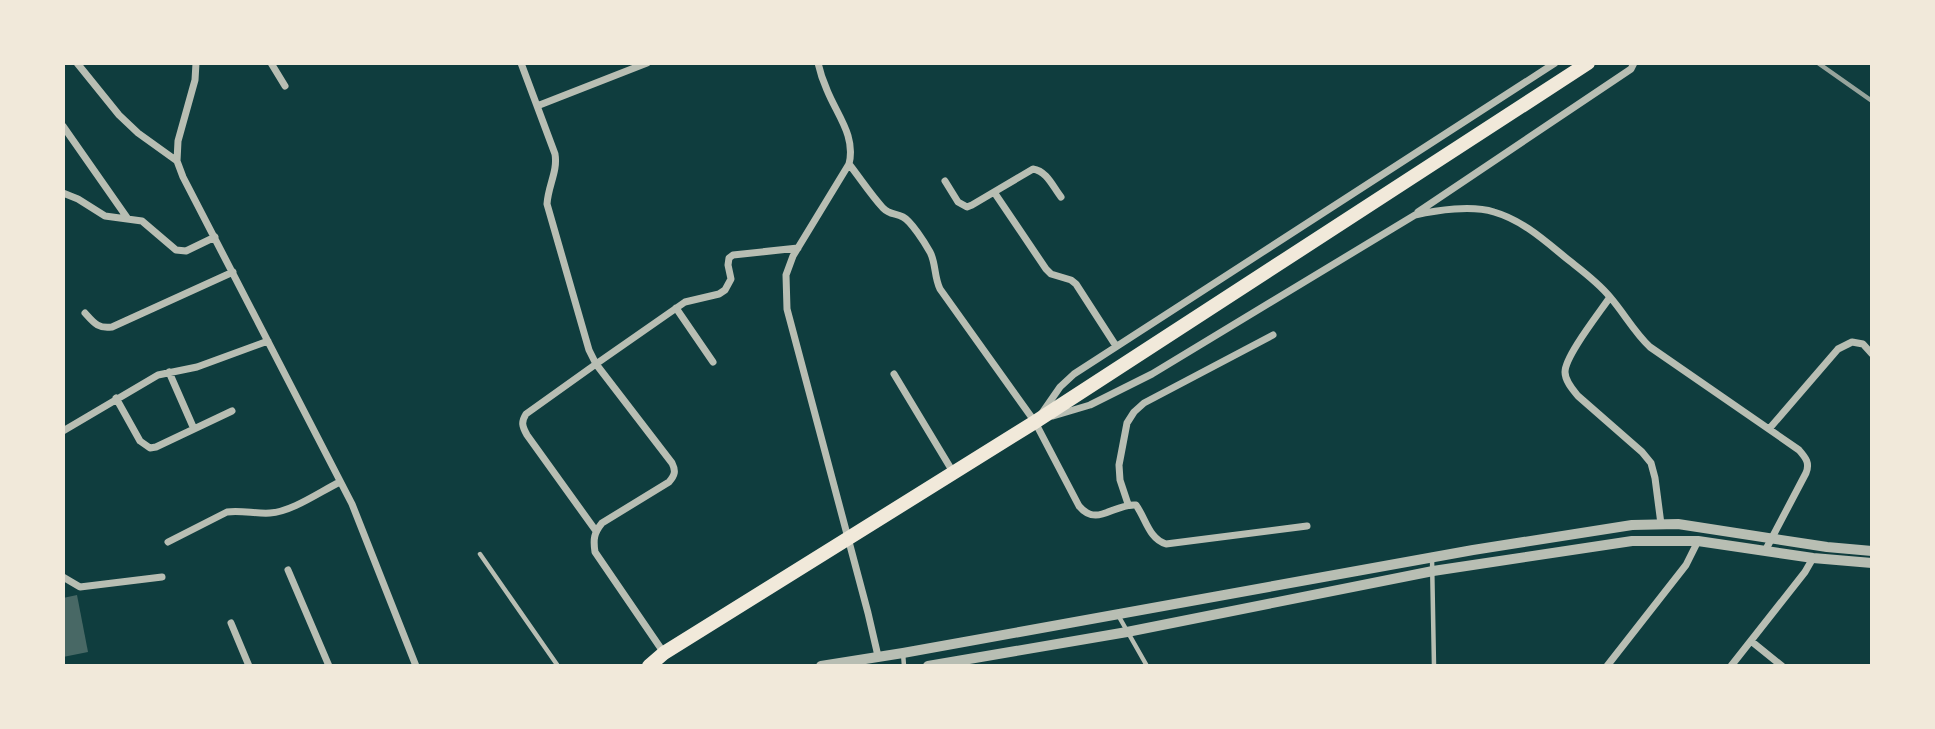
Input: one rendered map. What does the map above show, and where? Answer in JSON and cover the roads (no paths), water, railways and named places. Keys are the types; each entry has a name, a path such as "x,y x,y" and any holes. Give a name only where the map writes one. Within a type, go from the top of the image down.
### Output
{"highway":[{"path":"649,666 664,653 1035,422 1588,63"}],"street":[{"path":"77,63 119,115 138,133 177,161"},
{"path":"196,63 195,80 178,141 177,161 352,504 416,666"},
{"path":"271,63 285,86"},
{"path":"521,63 555,154 556,162 547,193 547,204 589,350 676,470 669,482 602,523 593,541 595,552 664,653"},
{"path":"537,106 646,63"},
{"path":"818,63 827,90 849,135 849,164 793,256 786,275 787,309 878,656"},
{"path":"1035,422 1059,387 1074,374 1555,63"},
{"path":"1035,422 1090,405 1152,374 1415,215 1631,69 1634,63"},
{"path":"63,126 128,219"},
{"path":"849,164 882,207 890,214 903,216 909,221 932,256 940,289 1035,422 1085,513 1090,516 1099,515 1128,504 1136,505 1153,537 1166,544 1307,526"},
{"path":"945,181 958,201 967,206 1033,169 1039,169 1061,197"},
{"path":"994,192 1046,269 1071,280 1080,288 1116,346"},
{"path":"63,193 105,216 136,219 147,224 171,247 181,252 215,237"},
{"path":"1415,215 1446,209 1492,211 1533,231 1601,286 1639,337 1650,347 1799,450 1807,459 1808,467 1765,551"},
{"path":"596,531 522,427 526,414 677,308 692,299 719,294 725,290 731,279 729,258 733,255 798,248"},
{"path":"85,313 98,327 112,327 233,272"},
{"path":"1611,297 1570,356 1565,372 1570,386 1578,396 1651,463 1661,524"},
{"path":"677,308 713,362"},
{"path":"1128,504 1119,480 1119,465 1127,423 1133,412 1144,403 1273,335"},
{"path":"63,431 147,380 169,372 197,367 268,341"},
{"path":"1769,429 1838,349 1852,342 1863,344 1872,354"},
{"path":"169,372 194,429"},
{"path":"894,374 953,472"},
{"path":"116,398 140,440 150,448 232,411"},
{"path":"168,542 227,512 237,510 273,513 285,510 340,482"},
{"path":"821,666 1632,525 1678,524 1827,547 1872,551"},
{"path":"928,666 1127,632 1433,571 1632,541 1698,541 1813,558 1872,563"},
{"path":"1607,666 1686,565 1698,541"},
{"path":"1731,666 1813,558"},
{"path":"288,570 329,666"},
{"path":"63,578 80,587 162,577"},
{"path":"232,623 249,666"},
{"path":"1751,641 1782,666"}],"lane":[{"path":"480,554 558,666"},
{"path":"1432,558 1434,666"},
{"path":"1117,615 1147,666"},
{"path":"903,653 904,666"}],"railway":[{"path":"1818,63 1872,101"}]}
